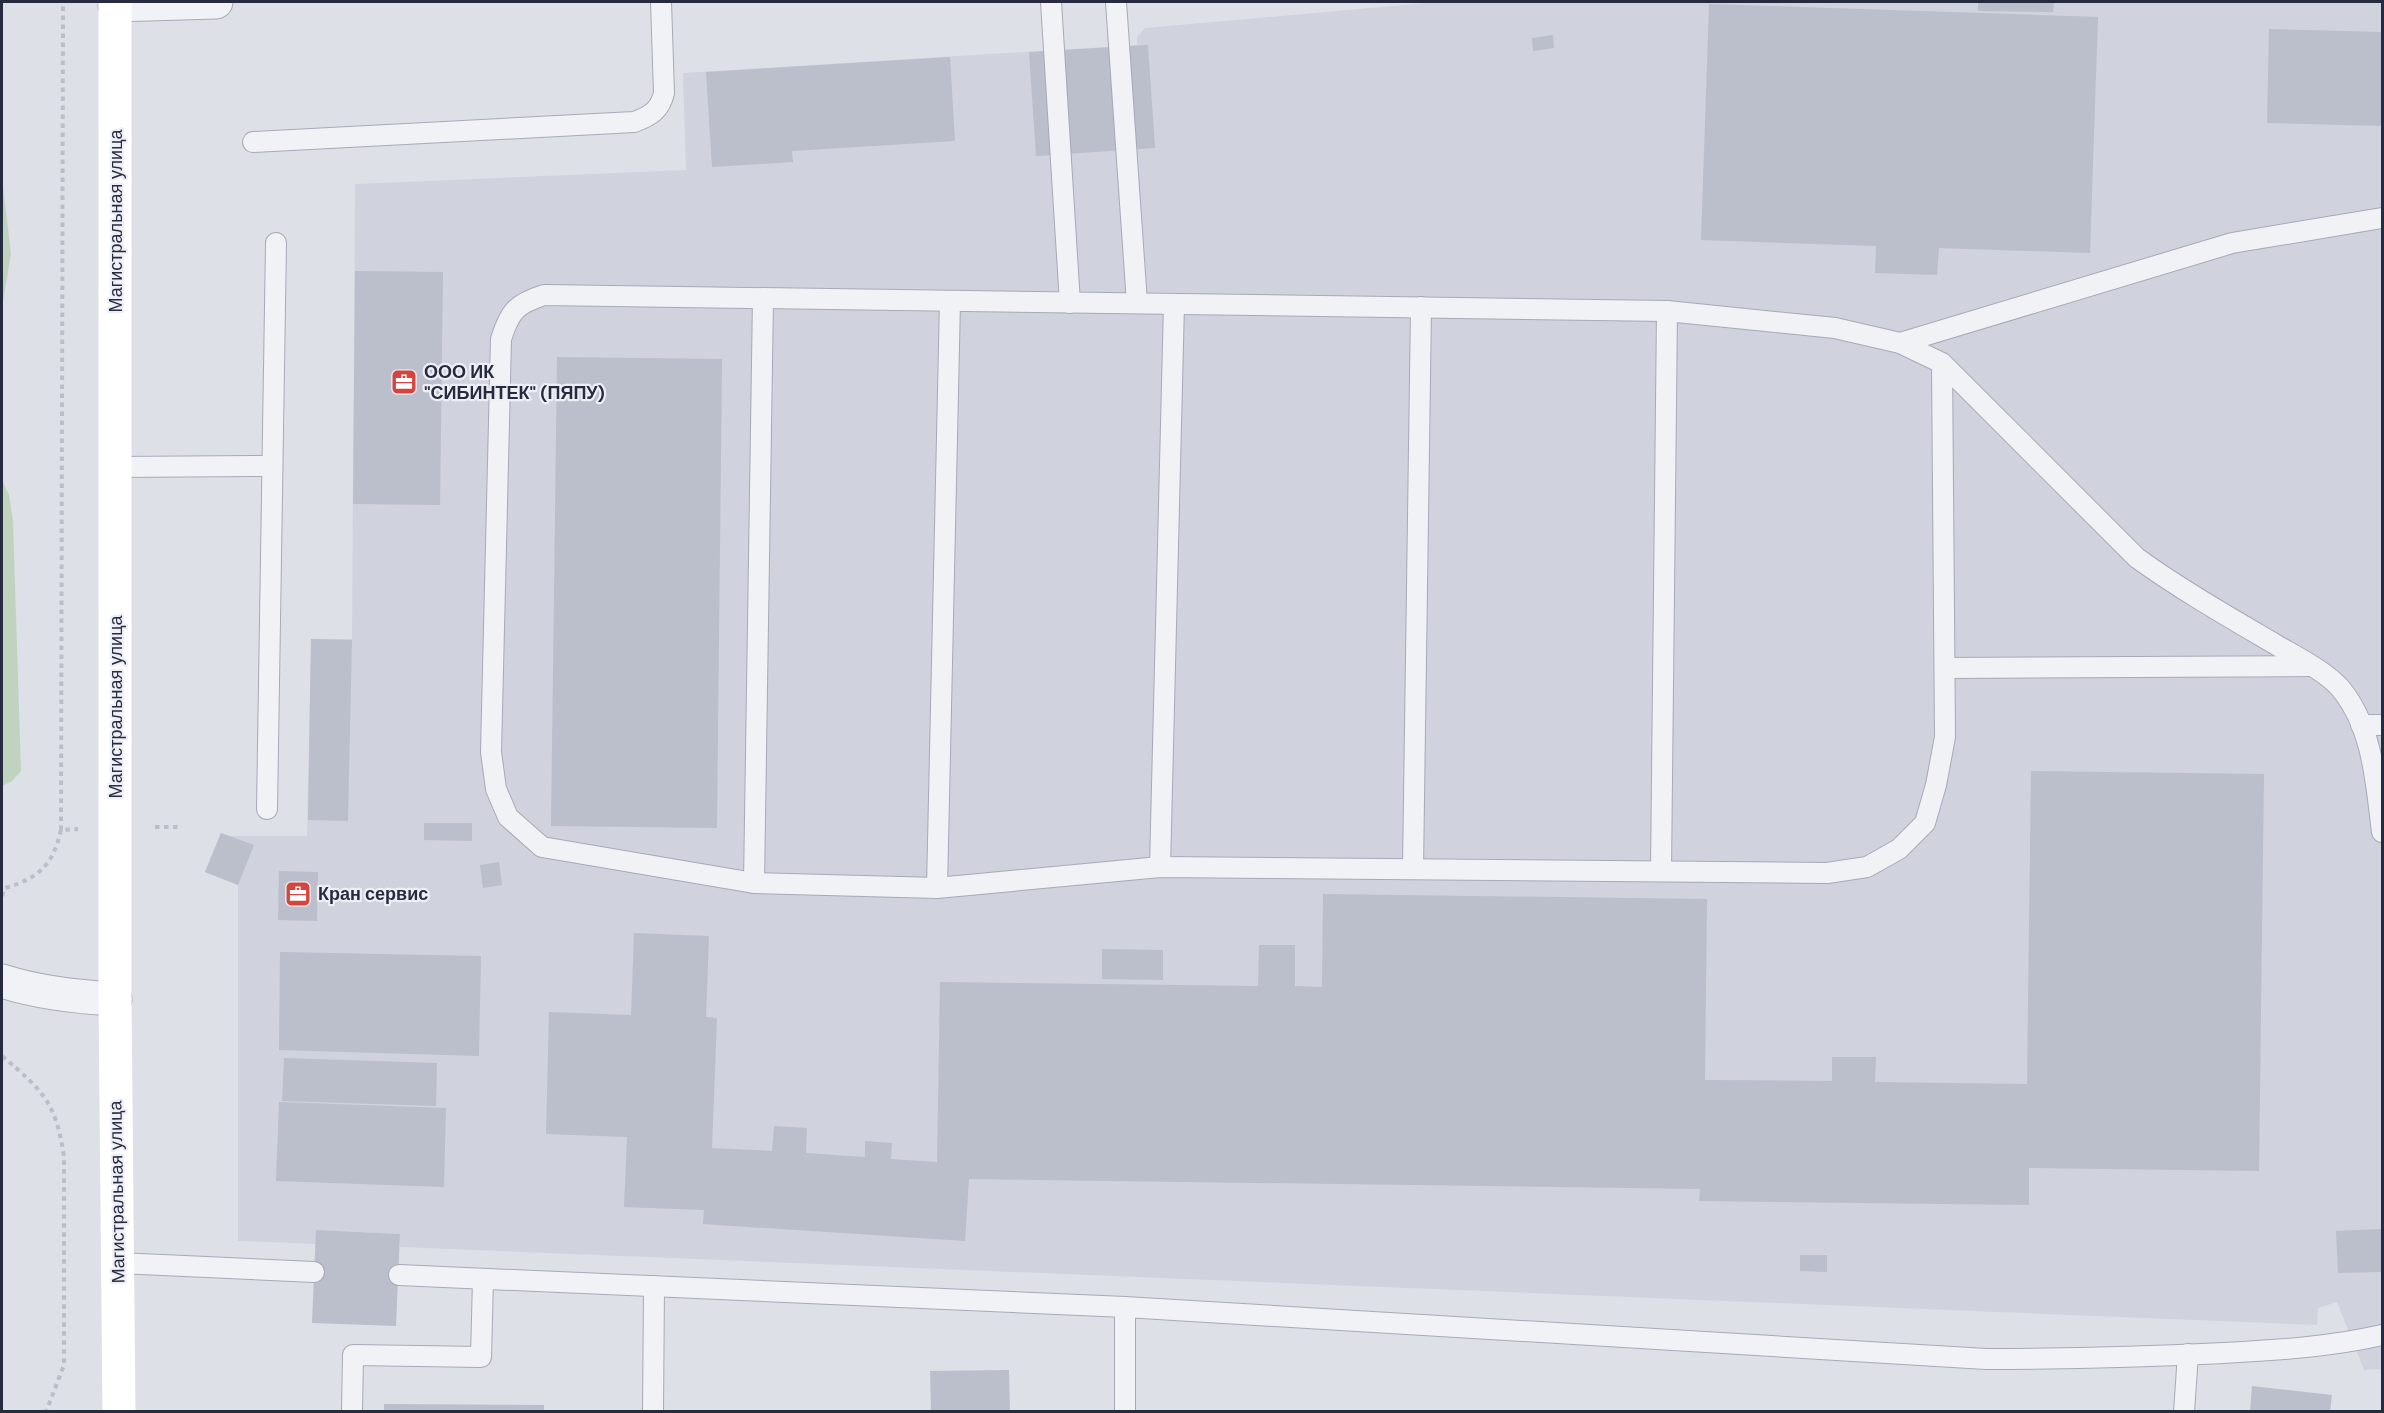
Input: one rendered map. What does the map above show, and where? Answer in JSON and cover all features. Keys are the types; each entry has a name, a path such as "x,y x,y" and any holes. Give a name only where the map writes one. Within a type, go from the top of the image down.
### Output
{"main road":[{"name":"Магистральная улица","path":"115,3 115,999 119,1412"}],"street":[{"path":"115,3 216,2"},
{"path":"2,981 28,990 68,996 115,999"}],"lane":[{"path":"253,142 634,122 649,117 661,105 664,93 661,2"},
{"path":"1051,2 1070,303"},
{"path":"1116,2 1137,303"},
{"path":"1900,343 2232,243 2382,218"},
{"path":"267,809 276,243"},
{"path":"1942,363 1945,737 1936,785 1925,823 1899,849 1867,867 1827,873 1160,867 937,888 754,883 542,847 508,818 496,789 491,752 501,339 508,318 522,302 544,295 1667,311 1835,328 1900,343 1942,363 2137,558 2171,582 2312,666 2340,687 2361,725 2372,759 2382,832"},
{"path":"754,883 763,298"},
{"path":"937,888 950,301"},
{"path":"1160,867 1174,304"},
{"path":"1413,869 1421,307"},
{"path":"1661,871 1667,311"},
{"path":"116,467 272,466"},
{"path":"1945,668 2312,666"},
{"path":"2361,725 2382,725"},
{"path":"118,1263 314,1272"},
{"path":"399,1275 1125,1307 1986,1359 2104,1358 2295,1348 2352,1342 2382,1335"},
{"path":"352,1412 353,1355 481,1357 483,1279"},
{"path":"653,1412 654,1286"},
{"path":"1125,1307 1125,1412"},
{"path":"2184,1412 2188,1354"}],"path":[{"path":"61,830 63,2"},
{"path":"2,1056 43,1093 53,1111 60,1132 64,1157 64,1365 46,1412"}],"shaded area":[{"path":"1438,2 2382,2 2382,1369 2364,1370 2337,1302 2318,1308 2317,1325 400,1247 400,1234 316,1230 316,1244 238,1241 238,885 205,872 221,833 229,836 307,836 311,639 352,639 355,184 686,170 683,73 1137,45 1137,37 1145,28"}],"green space":[{"path":"2,178 11,254 2,307"},
{"path":"2,483 9,495 13,521 21,771 12,781 2,786"}],"building":[{"path":"1978,2 2054,2 2053,12 1978,11"},
{"path":"1709,4 2098,17 2090,253 1939,248 1937,275 1875,273 1876,246 1701,240"},
{"path":"2269,29 2382,32 2382,126 2267,123"},
{"path":"1553,35 1554,48 1533,51 1532,38"},
{"path":"1148,45 1155,148 1036,156 1029,52"},
{"path":"950,57 955,141 792,151 793,162 712,167 706,72"},
{"path":"355,271 443,272 440,505 353,504"},
{"path":"557,357 722,359 717,828 551,826"},
{"path":"311,639 352,640 348,821 308,820"},
{"path":"2031,771 2264,774 2259,1171 2029,1168 2029,1205 1699,1201 1700,1189 969,1179 965,1241 703,1224 704,1210 624,1207 627,1137 546,1134 549,1012 631,1015 634,933 709,936 706,1017 717,1018 712,1148 772,1151 774,1126 807,1128 806,1153 865,1157 865,1141 892,1143 891,1159 937,1162 940,982 1258,986 1259,945 1295,945 1295,986 1322,987 1323,894 1707,899 1705,1080 1832,1081 1832,1057 1876,1057 1875,1082 2027,1084"},
{"path":"424,823 472,823 472,841 424,840"},
{"path":"221,833 254,845 238,885 205,872"},
{"path":"499,862 502,885 483,888 480,865"},
{"path":"279,871 318,872 317,921 278,920"},
{"path":"1102,949 1163,950 1163,980 1102,979"},
{"path":"280,952 481,956 479,1056 279,1050"},
{"path":"284,1058 437,1063 436,1106 282,1101"},
{"path":"279,1102 446,1108 444,1187 276,1181"},
{"path":"2382,1229 2382,1272 2338,1273 2336,1231"},
{"path":"316,1230 400,1234 396,1326 312,1323"},
{"path":"1800,1255 1827,1255 1827,1272 1800,1271"},
{"path":"1009,1370 1010,1412 931,1412 930,1371"},
{"path":"2252,1386 2332,1395 2330,1412 2250,1412"},
{"path":"384,1404 544,1405 544,1412 384,1412"}],"place":[{"name":"ООО ИК \"СИБИНТЕК\" (ПЯПУ)","path":"404,382"},
{"name":"Кран сервис","path":"298,894"}]}
